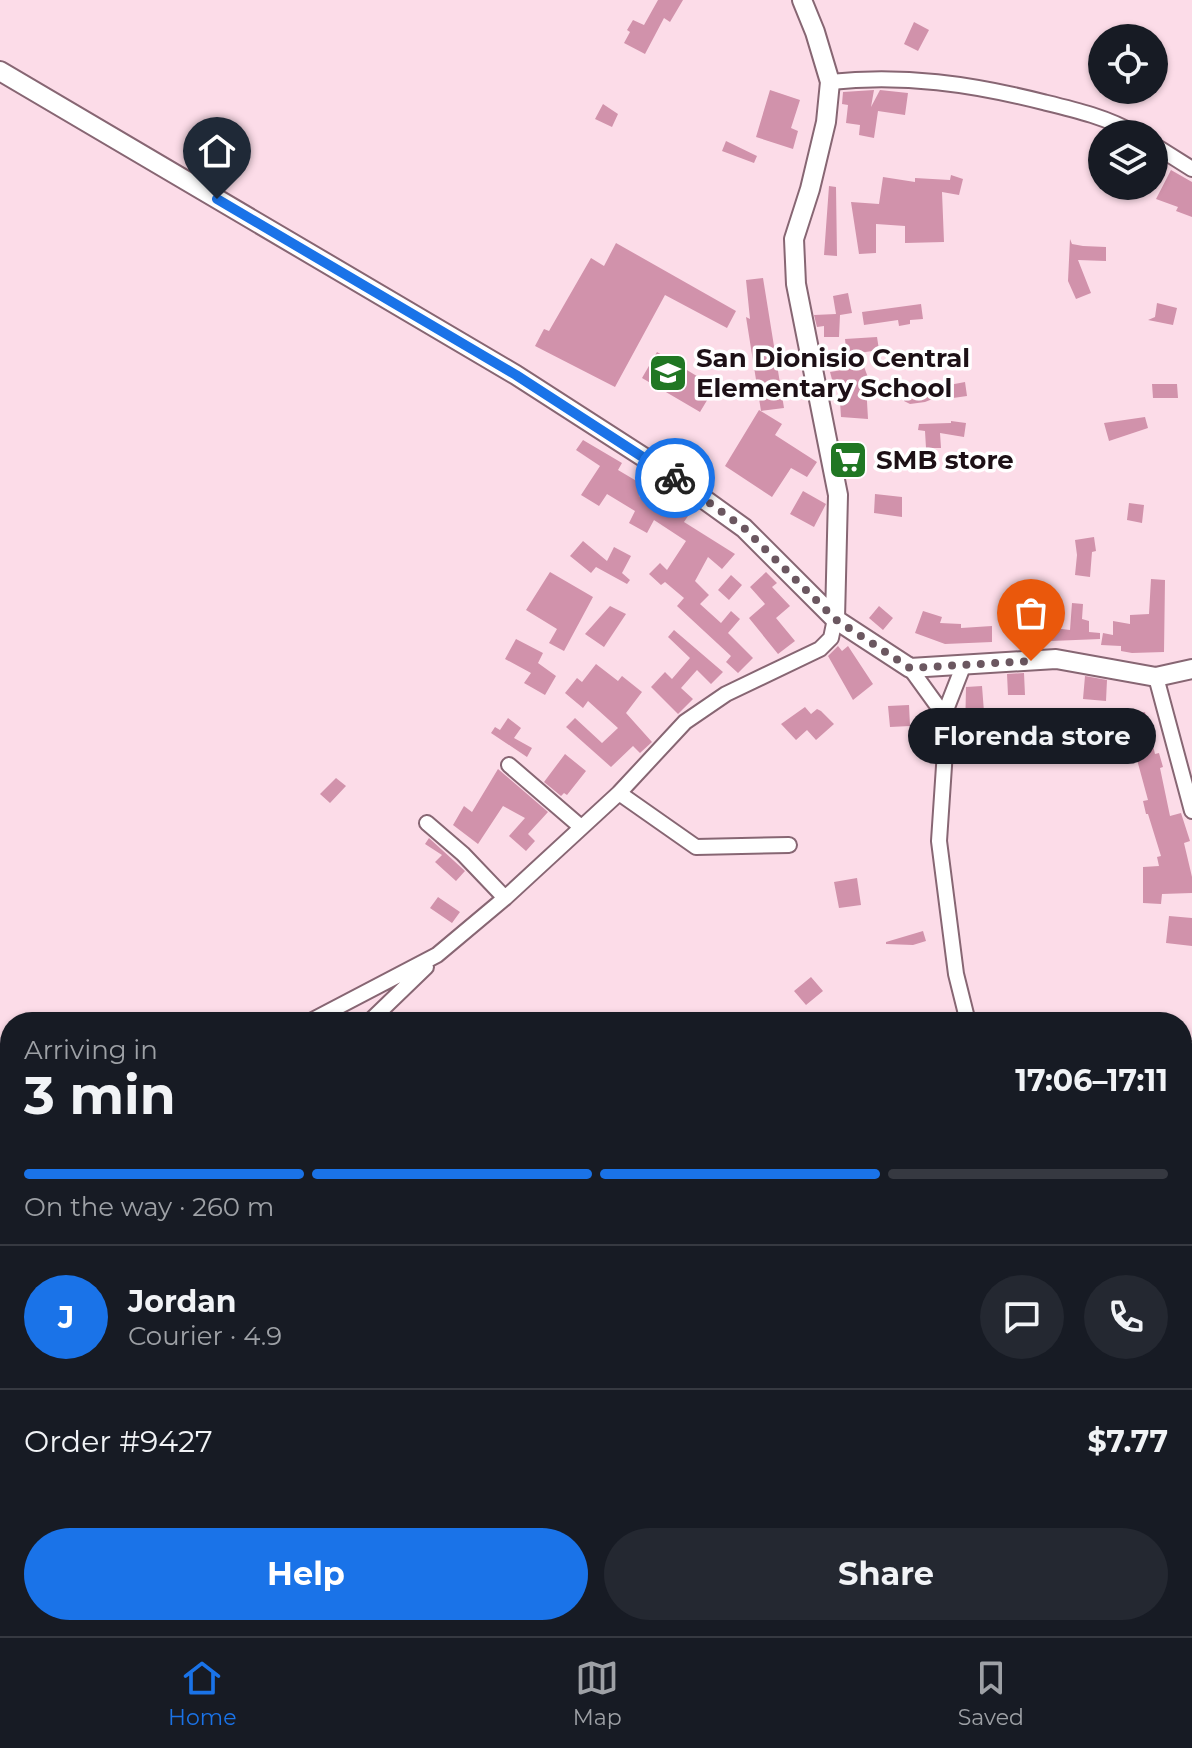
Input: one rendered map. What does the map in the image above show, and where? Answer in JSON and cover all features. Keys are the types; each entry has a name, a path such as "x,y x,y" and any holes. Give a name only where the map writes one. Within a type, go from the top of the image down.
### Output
{"main road":[{"path":"802,0 830,82 823,135 794,239 796,284 838,495 835,619"},
{"path":"0,71 516,375 662,469 744,528 835,619 910,668 1056,659 1156,677 1192,669"}],"street":[{"path":"830,82 875,77 957,83 1110,120"},
{"path":"1168,154 1192,169"},
{"path":"379,1012 437,955 505,898 619,793 685,722 726,694 820,649 831,638 835,619"},
{"path":"964,664 944,715 946,736 939,841 956,974 966,1012"},
{"path":"910,668 944,715"},
{"path":"1156,677 1192,811"},
{"path":"509,765 581,827"},
{"path":"619,793 696,847 789,845"},
{"path":"427,823 463,854 505,898"},
{"path":"328,1012 437,955"}],"building":[{"path":"658,0 683,0 670,22 664,18 645,54 624,43 630,32 627,30 633,20 644,25"},
{"path":"914,22 929,30 918,51 904,44"},
{"path":"770,90 800,100 791,128 798,131 793,149 756,137"},
{"path":"874,90 871,107 880,90 908,93 905,115 878,111 874,138 859,135 860,125 846,123 848,105 842,104 843,92"},
{"path":"603,104 618,114 612,127 595,119"},
{"path":"726,141 757,156 754,163 722,151"},
{"path":"1171,170 1192,182 1192,217 1176,211 1178,207 1159,200 1168,200 1168,176"},
{"path":"951,175 963,179 959,195 942,192 944,242 905,243 905,226 876,224 876,253 859,254 851,202 879,204 883,177 915,182 915,178 950,180"},
{"path":"829,186 836,187 837,256 824,255"},
{"path":"1070,239 1072,244 1106,247 1106,261 1078,260 1091,293 1076,299 1068,281"},
{"path":"616,243 736,311 727,328 665,295 615,387 535,346 544,329 549,331 591,258 604,266"},
{"path":"763,278 784,408 761,411 746,317 750,319 746,280"},
{"path":"848,293 852,313 840,315 839,337 824,337 824,326 817,327 814,315 836,314 833,296"},
{"path":"1157,303 1177,308 1173,325 1148,320 1155,317"},
{"path":"921,304 923,319 910,320 910,324 899,326 898,320 864,325 862,312"},
{"path":"877,337 879,350 859,353 870,383 866,384 868,419 841,417 839,387 834,387 830,372 848,369 845,339"},
{"path":"657,352 715,387 700,412 642,378"},
{"path":"965,382 967,396 946,399 945,394 925,402 910,404 904,401 905,388 945,390 944,386"},
{"path":"1152,384 1177,384 1178,398 1153,398"},
{"path":"759,410 782,424 775,435 817,462 807,477 791,468 772,497 725,466"},
{"path":"1145,417 1148,428 1109,441 1104,423"},
{"path":"966,423 964,437 940,433 941,448 926,448 925,431 918,430 919,424"},
{"path":"583,440 622,463 618,470 645,486 639,496 671,515 681,499 694,507 684,522 735,554 722,569 708,557 695,581 709,595 700,604 721,623 731,611 740,619 728,633 753,658 738,673 726,662 731,656 677,606 684,598 665,582 661,585 649,574 660,563 667,570 686,541 654,520 647,533 629,523 635,511 607,494 599,506 581,495 600,466 576,450"},
{"path":"887,454 907,455 908,469 886,469"},
{"path":"803,491 826,504 814,527 790,514"},
{"path":"875,494 902,497 902,517 874,513"},
{"path":"1129,503 1144,505 1142,523 1127,520"},
{"path":"1094,537 1096,551 1092,552 1090,577 1075,575 1075,540"},
{"path":"583,541 607,561 614,547 631,556 622,573 630,580 627,584 596,567 591,573 570,556"},
{"path":"550,572 593,597 564,651 549,643 557,629 526,610"},
{"path":"766,572 777,583 772,587 790,606 776,618 795,641 778,654 749,618 765,604 750,587"},
{"path":"731,575 742,585 729,600 718,590"},
{"path":"1151,579 1165,580 1164,652 1132,653 1121,651 1121,646 1101,645 1103,633 1113,635 1113,621 1130,624 1130,615 1149,614"},
{"path":"1024,594 1044,595 1044,608 1034,608 1033,634 1022,633"},
{"path":"1072,603 1083,604 1082,619 1089,621 1089,632 1100,633 1100,639 1051,641 1054,628 1070,630"},
{"path":"610,606 626,614 604,647 585,634"},
{"path":"879,606 893,618 883,630 869,618"},
{"path":"923,611 942,617 940,623 961,624 961,628 992,626 992,642 945,644 915,633"},
{"path":"674,630 723,672 711,684 697,670 681,688 693,699 678,714 651,687 665,672 672,679 690,658 668,637"},
{"path":"516,639 543,653 538,663 556,676 545,695 524,683 531,673 505,659"},
{"path":"838,646 842,651 848,646 873,684 853,700 828,656"},
{"path":"596,664 618,681 622,676 642,692 626,713 652,742 640,753 633,746 611,767 566,727 575,718 602,743 618,728 588,701 583,708 565,693 577,678 582,682"},
{"path":"1024,673 1025,695 1008,695 1007,674"},
{"path":"1085,676 1107,680 1106,701 1083,699"},
{"path":"982,686 984,712 980,736 965,734 966,687"},
{"path":"909,705 910,726 890,727 888,706"},
{"path":"805,707 811,714 817,709 821,711 834,724 816,740 807,730 796,740 781,724"},
{"path":"1145,712 1155,754 1159,753 1163,767 1160,768 1170,816 1181,813 1190,841 1184,843 1192,877 1192,893 1162,894 1161,904 1143,903 1143,867 1159,866 1157,857 1161,856 1146,814 1143,801 1148,800 1136,756 1121,760 1116,744 1125,742 1120,717"},
{"path":"508,718 521,728 514,738 532,748 527,757 491,733 495,727 500,730"},
{"path":"565,754 586,771 567,795 564,793 561,796 544,782"},
{"path":"498,769 548,812 528,834 535,841 526,851 509,836 525,818 503,806 478,844 453,825 464,806 472,812"},
{"path":"336,778 346,786 330,803 320,794"},
{"path":"429,838 465,871 456,881 435,862 442,855 425,844"},
{"path":"857,878 861,905 839,908 834,882"},
{"path":"438,897 460,912 452,923 430,908"},
{"path":"1169,916 1192,918 1192,946 1166,943"},
{"path":"923,931 926,941 913,945 886,944 886,942"},
{"path":"811,977 823,991 806,1005 794,991"}],"way so far":[{"path":"675,478 744,528 835,619 910,668 1031,661"}],"place":[{"name":"San Dionisio Central Elementary School","path":"668,373"},
{"name":"SMB store","path":"848,460"},
{"name":"Florenda store","path":"1031,661"}],"route":[{"path":"217,199 516,375 675,478"}]}
